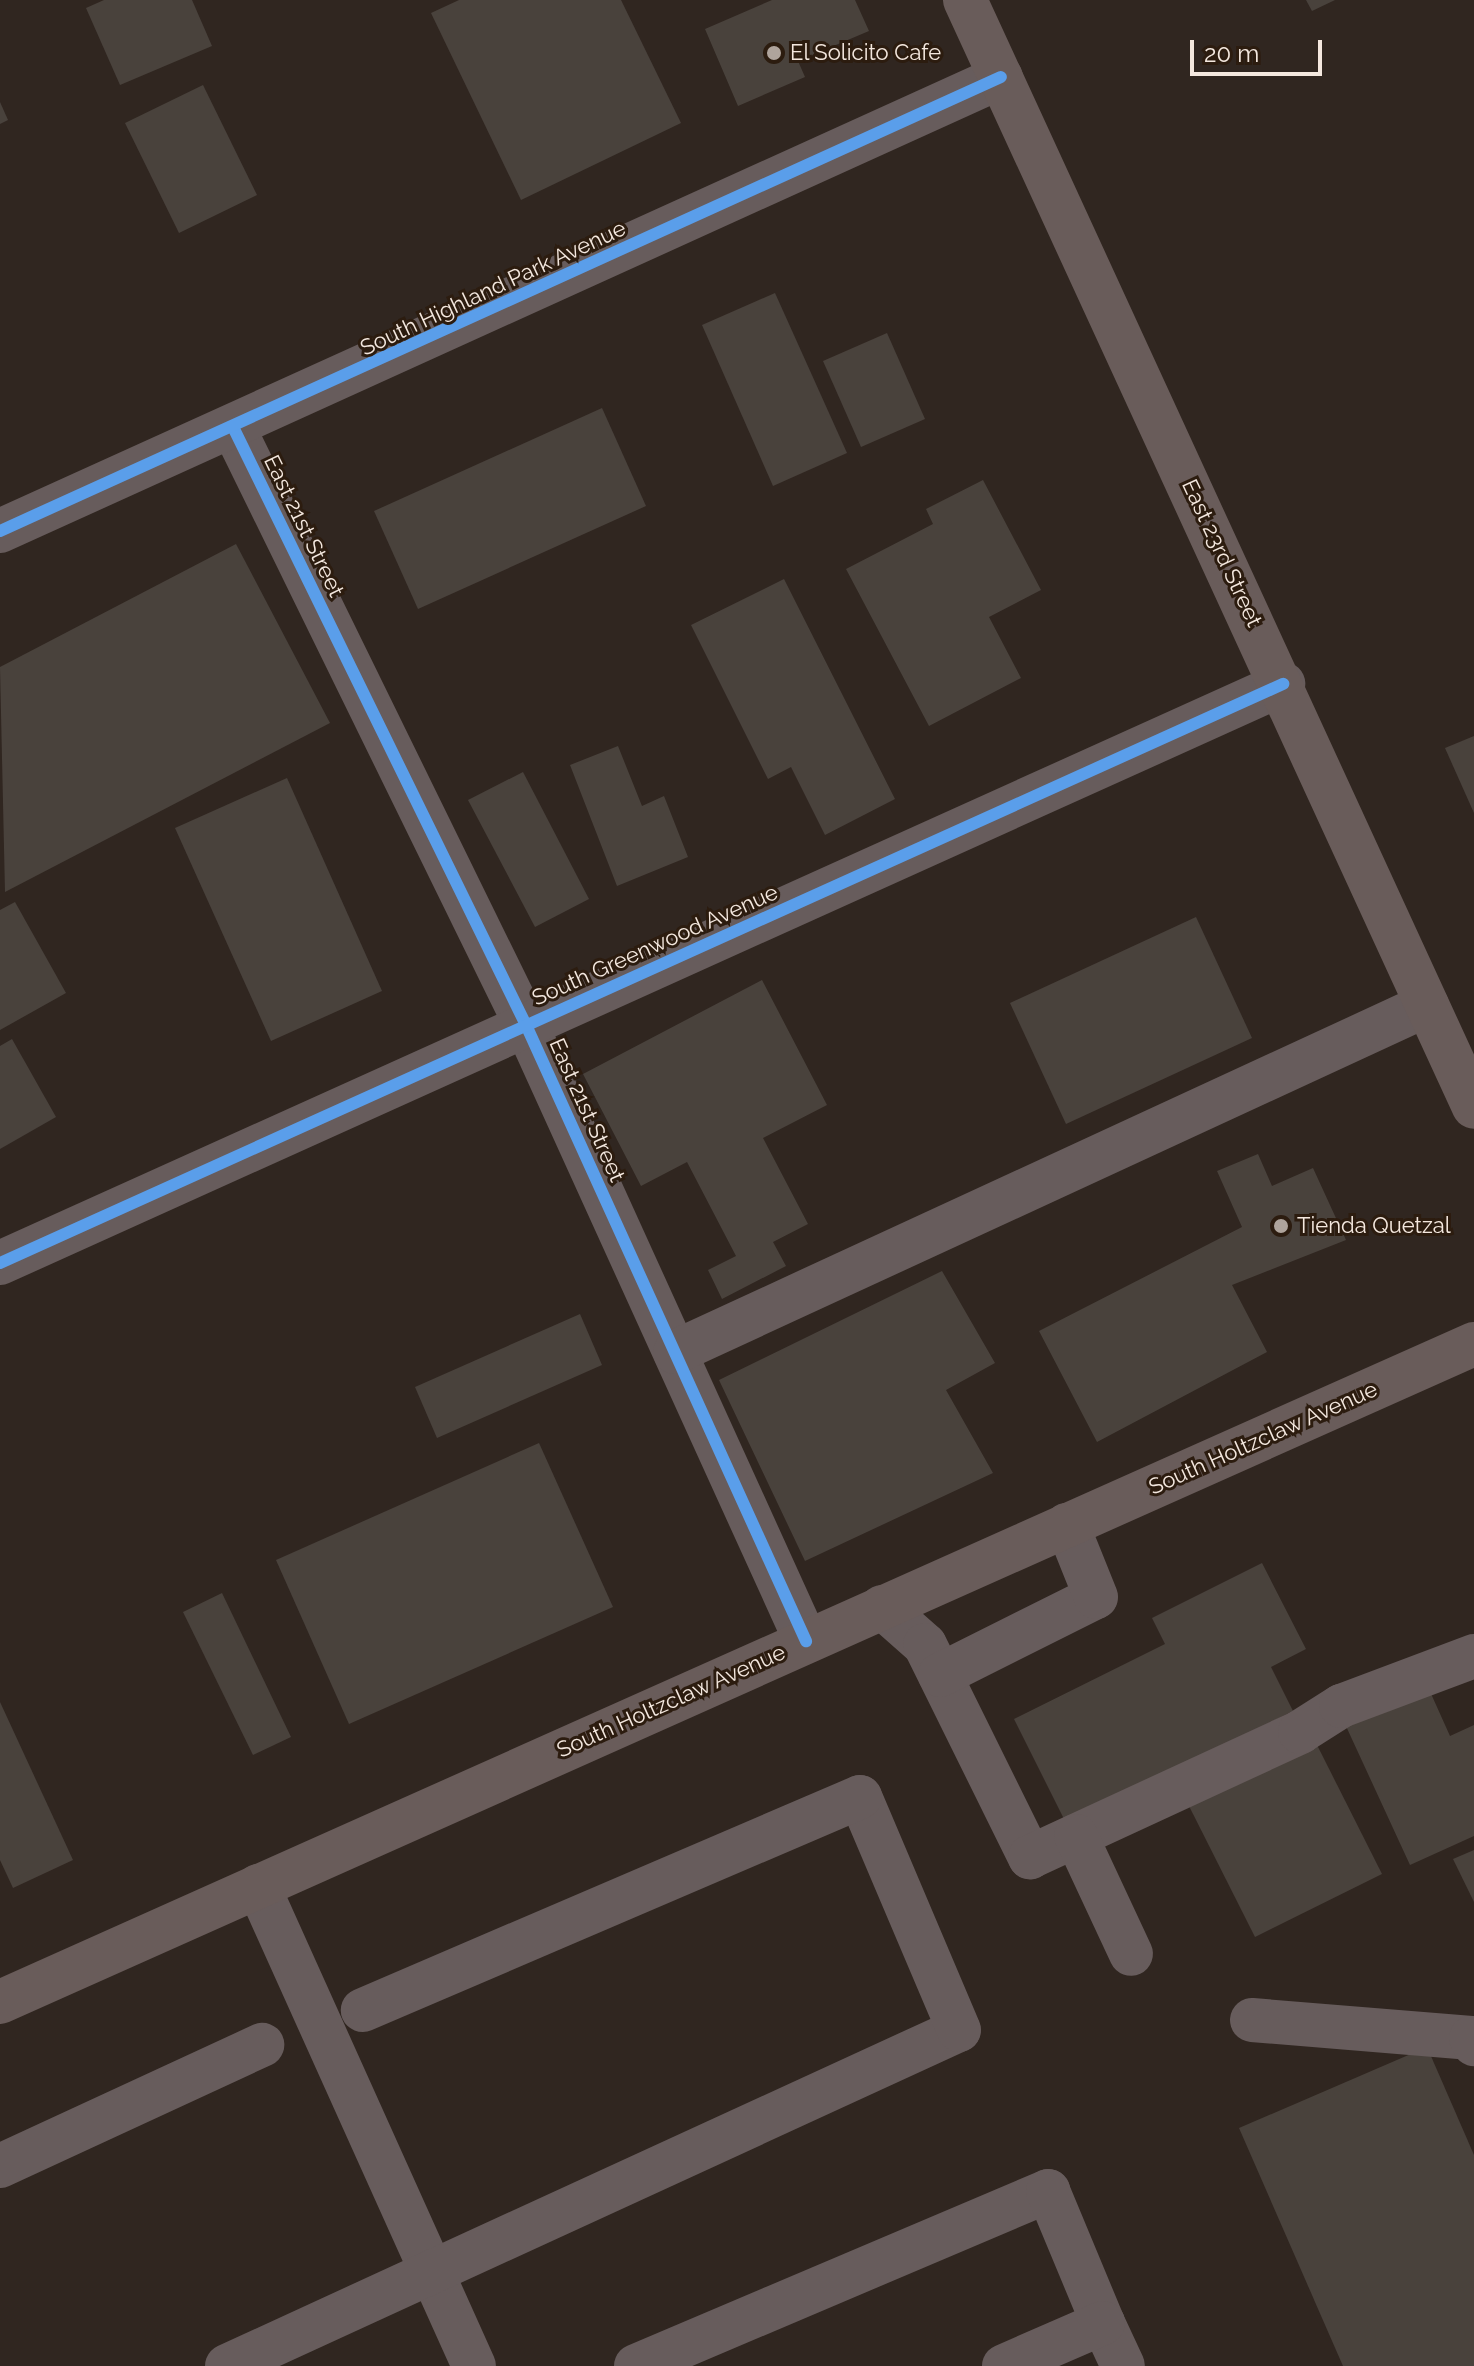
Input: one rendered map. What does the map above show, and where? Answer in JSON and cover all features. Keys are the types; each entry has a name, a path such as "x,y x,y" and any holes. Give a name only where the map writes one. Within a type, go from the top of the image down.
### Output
{"main road":[{"name":"East 23rd Street","path":"965,0 1283,684 1474,1107"},
{"name":"South Holtzclaw Avenue","path":"0,2002 1474,1344"}],"street":[{"name":"South Highland Park Avenue","path":"0,531 234,429 1001,77"},
{"name":"East 21st Street","path":"234,429 526,1025 806,1641"},
{"name":"South Greenwood Avenue","path":"0,1263 1283,684"},
{"path":"675,1352 1427,1005"},
{"path":"940,1675 1096,1597 1067,1525"},
{"path":"882,1607 925,1645 1030,1857 1300,1732 1341,1706 1474,1656"},
{"path":"227,2366 959,2030 860,1797 363,2010"},
{"path":"1076,1836 1131,1954"},
{"path":"258,1886 434,2271 474,2366"},
{"path":"1252,2020 1471,2038 1474,2044"},
{"path":"0,2166 262,2045"},
{"path":"636,2366 1048,2191 1123,2366"},
{"path":"1004,2366 1103,2323"}],"building":[{"path":"104,0 192,0 212,46 120,85 86,8"},
{"path":"459,0 621,0 681,123 521,200 431,13"},
{"path":"772,0 855,0 869,31 798,61 805,77 738,106 705,29"},
{"path":"1306,0 1335,0 1312,11"},
{"path":"203,85 257,195 179,233 125,123"},
{"path":"0,102 8,120 0,124"},
{"path":"775,293 847,453 773,486 702,325"},
{"path":"887,333 925,419 861,447 823,361"},
{"path":"602,408 646,506 418,609 374,511"},
{"path":"983,480 1041,590 989,617 1021,678 929,726 846,569 933,524 926,509"},
{"path":"236,544 330,723 5,892 0,667"},
{"path":"784,579 895,799 825,835 791,767 768,779 691,625"},
{"path":"1474,736 1474,813 1445,748"},
{"path":"618,746 642,806 664,796 688,857 617,886 570,765"},
{"path":"523,772 589,899 535,927 468,800"},
{"path":"287,778 382,991 271,1041 175,828"},
{"path":"15,902 66,993 0,1030 0,910"},
{"path":"1196,917 1252,1038 1066,1124 1010,1003"},
{"path":"762,980 827,1105 763,1138 808,1224 773,1242 786,1266 722,1299 708,1270 736,1256 687,1162 641,1186 583,1074"},
{"path":"12,1039 56,1117 0,1149 0,1046"},
{"path":"1258,1154 1272,1186 1313,1168 1346,1240 1232,1285 1267,1352 1097,1442 1039,1331 1242,1227 1217,1171"},
{"path":"942,1271 995,1363 946,1390 993,1473 805,1561 719,1380"},
{"path":"580,1314 602,1365 437,1438 415,1387"},
{"path":"539,1443 613,1607 349,1724 276,1560"},
{"path":"1262,1563 1306,1649 1271,1667 1293,1711 1067,1825 1014,1719 1165,1644 1152,1618"},
{"path":"222,1593 291,1737 253,1755 183,1612"},
{"path":"1428,1687 1450,1736 1474,1725 1474,1836 1410,1865 1345,1724"},
{"path":"0,1702 73,1860 13,1888 0,1860"},
{"path":"1316,1743 1382,1874 1255,1937 1189,1806"},
{"path":"1474,1850 1474,1902 1453,1859"},
{"path":"1427,2047 1474,2155 1474,2366 1343,2366 1239,2128"}],"cycle path":[{"path":"0,531 1001,77"},
{"path":"234,429 526,1025 806,1641"},
{"path":"0,1263 1283,684"}],"place":[{"name":"El Solicito Cafe","path":"774,53"},
{"name":"Tienda Quetzal","path":"1281,1226"}]}
